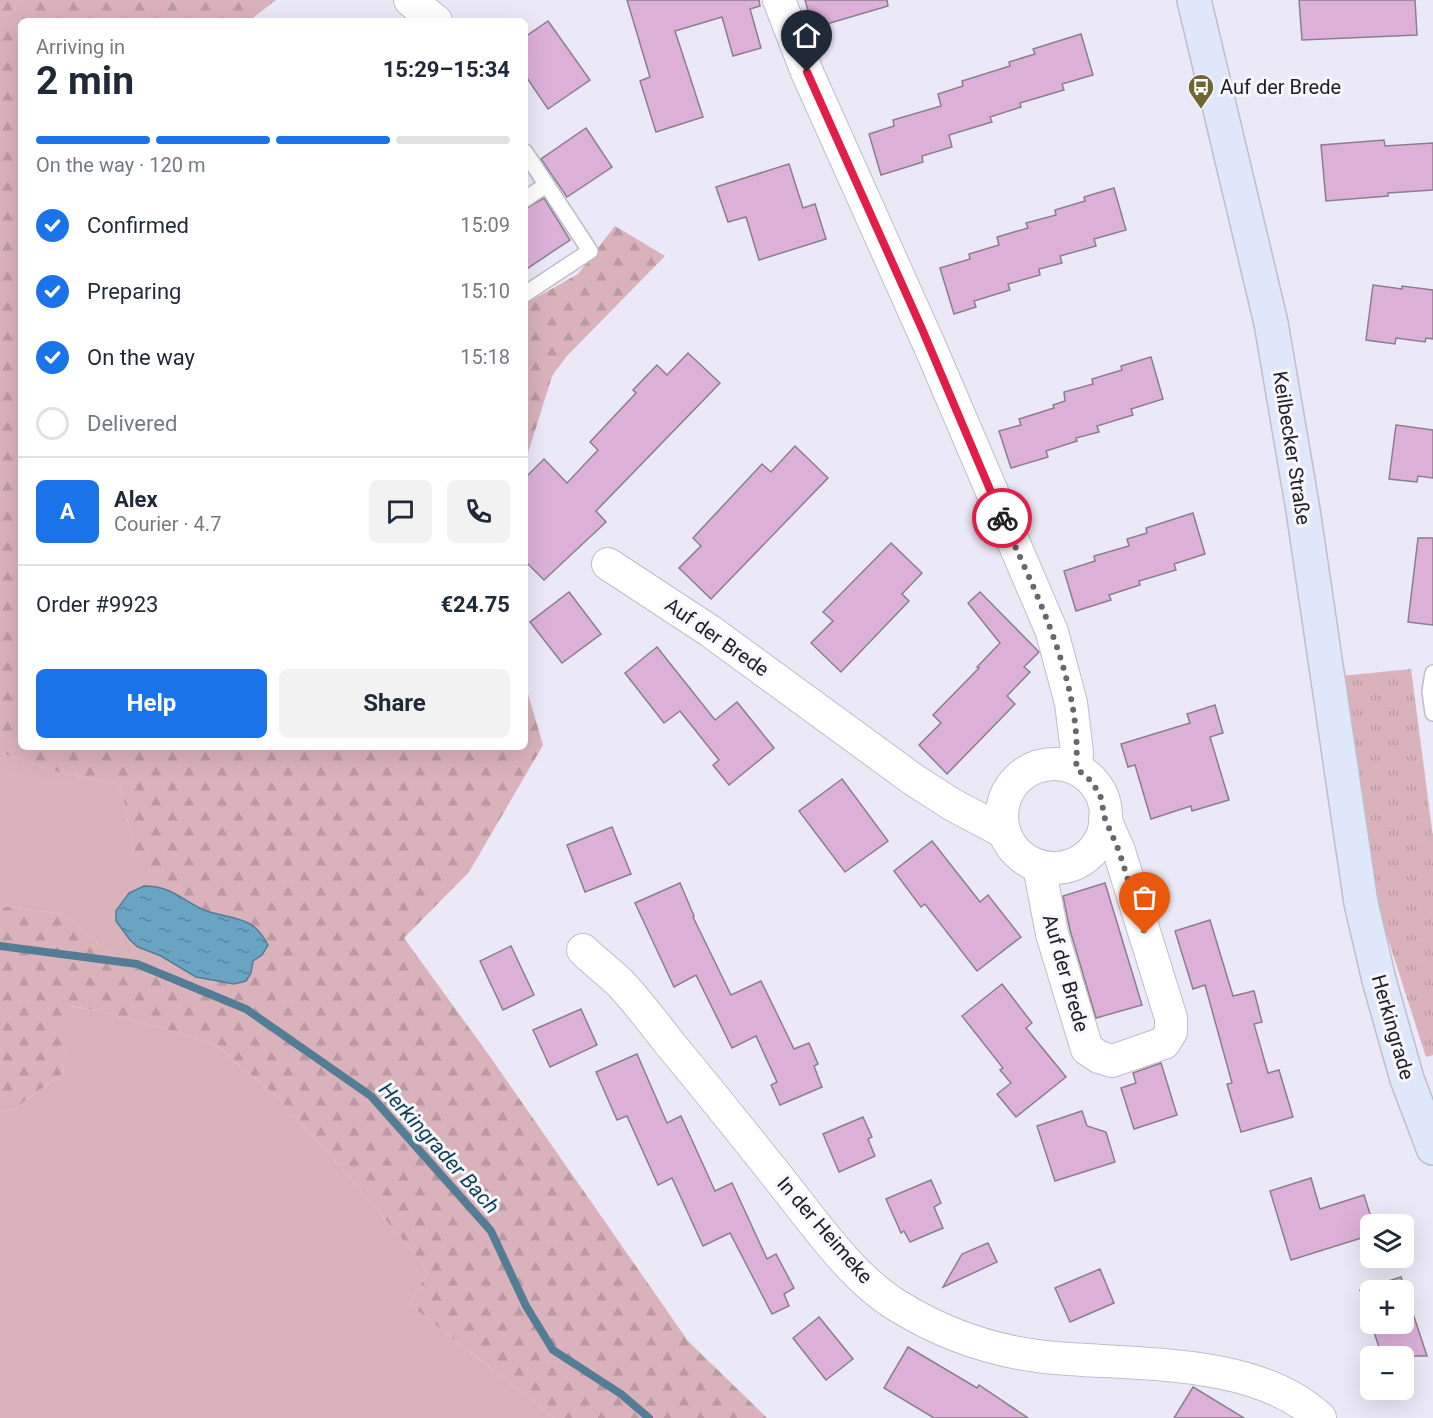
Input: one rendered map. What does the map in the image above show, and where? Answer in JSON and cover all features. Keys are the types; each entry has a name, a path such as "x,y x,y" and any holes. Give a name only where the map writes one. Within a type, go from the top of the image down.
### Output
{"main road":[{"name":"Keilbecker Straße","path":"1194,0 1272,323 1303,510 1361,903"},
{"name":"Herkingrade","path":"1361,903 1379,980 1407,1079 1433,1148"}],"street":[{"path":"410,0 432,18"},
{"path":"779,0 807,72 931,349 1052,632 1071,703 1077,752 1076,768 1042,766 1020,777 1012,786 1004,802 1002,820 1004,832"},
{"name":"Auf der Brede","path":"608,564 710,631 914,780 953,805 1004,832 1018,854 1039,866 1052,934 1087,1049 1099,1057 1112,1061 1164,1043 1171,1032 1171,1018 1119,851 1105,819 1103,802 1096,787 1076,768"},
{"path":"1039,866 1064,867 1080,861 1098,843 1105,819"},
{"name":"In der Heimeke","path":"583,950 621,984 730,1116 833,1247 863,1278 895,1305 939,1329 994,1348 1044,1357 1220,1372 1258,1382 1300,1403 1320,1418"}],"lane":[{"path":"528,157 590,251 528,292"},
{"path":"528,197 546,185"},
{"path":"1433,673 1430,691 1433,713"}],"green space":[{"path":"0,0 276,0 253,18 18,18 18,750 528,750 528,694 543,745 469,872 404,938 491,1058 688,1341 767,1418 554,1418 409,1304 428,1273 412,1251 277,1097 217,1046 156,1026 71,1006 63,1073 14,1109 0,1112 0,906 64,914 115,959 175,985 212,989 210,937 156,891 134,853 121,785 59,772 0,753"},
{"path":"615,226 665,256 566,357 552,376 528,453 528,302 578,274"},
{"path":"1411,669 1433,837 1433,1055 1426,1057 1380,914 1341,676"},
{"path":"0,753 59,772 121,785 134,853 210,937 212,990 175,985 115,959 64,914 0,906"},
{"path":"70,1006 156,1026 217,1046 277,1097 346,1173 428,1273 409,1304 554,1418 0,1418 0,1112 14,1109 63,1073"}],"water":[{"path":"144,886 162,888 204,910 239,919 256,928 268,945 262,955 253,961 251,973 246,981 234,984 196,977 161,956 138,947 130,940 116,921 116,911 129,893"}],"building":[{"path":"627,0 759,0 760,6 750,9 761,48 733,56 722,17 675,31 703,117 656,132 640,81 650,77"},
{"path":"805,0 887,0 888,6 813,28"},
{"path":"1299,0 1415,0 1417,35 1302,40"},
{"path":"548,21 590,80 548,109 528,79 528,35"},
{"path":"1081,34 1093,75 1062,84 1064,90 1020,103 1021,107 990,117 992,122 949,135 952,147 922,156 923,162 881,175 869,134 894,126 893,120 941,106 938,94 963,86 962,81 1010,66 1009,62 1035,54 1033,49"},
{"path":"586,128 612,167 567,197 541,159"},
{"path":"1384,140 1385,146 1433,143 1433,190 1326,201 1321,145"},
{"path":"789,164 803,208 815,204 826,239 759,260 746,217 728,222 716,187"},
{"path":"1114,188 1126,230 1094,239 1096,246 1060,256 1062,263 1039,269 1040,275 1008,284 1010,290 974,301 976,307 954,314 940,268 970,259 969,254 999,245 997,237 1028,228 1026,223 1056,215 1055,210 1085,201 1084,197"},
{"path":"544,198 570,240 528,268 528,207"},
{"path":"1373,285 1433,290 1433,339 1426,338 1425,342 1396,338 1395,344 1366,340"},
{"path":"688,353 720,383 596,511 606,522 544,580 528,564 528,475 544,459 567,483 598,450 590,442 636,393 633,390 657,365 667,375"},
{"path":"1151,357 1163,399 1131,409 1133,415 1097,426 1099,432 1076,438 1077,441 1046,451 1048,457 1011,468 999,431 1021,425 1019,419 1054,408 1053,405 1065,401 1064,392 1093,384 1092,379 1122,370 1121,366"},
{"path":"1396,425 1433,430 1433,478 1418,476 1417,482 1389,479"},
{"path":"795,446 828,478 711,599 679,568 701,546 693,538 762,464 771,472"},
{"path":"1193,513 1205,554 1174,564 1176,570 1139,581 1140,585 1109,595 1111,600 1076,611 1064,571 1095,561 1094,556 1129,546 1127,539 1147,533 1146,528"},
{"path":"1418,538 1433,538 1433,625 1408,622"},
{"path":"891,543 922,573 902,594 909,601 841,672 811,643 833,621 823,612"},
{"path":"569,592 601,634 562,663 530,622"},
{"path":"980,592 1039,652 1024,667 1030,672 1007,696 1015,704 947,774 919,745 941,723 933,715 1000,643 968,603"},
{"path":"657,647 715,720 737,702 774,748 729,785 713,765 719,760 680,711 664,723 625,673"},
{"path":"1215,705 1223,733 1210,737 1229,800 1192,811 1191,806 1151,819 1135,765 1128,767 1121,744 1190,723 1187,714"},
{"path":"842,779 888,841 845,872 799,811"},
{"path":"612,827 631,874 585,892 567,845"},
{"path":"932,841 980,902 988,895 1021,937 977,971 925,904 921,907 894,871"},
{"path":"680,883 693,917 731,995 761,981 794,1049 809,1043 818,1064 814,1066 822,1087 780,1105 771,1085 777,1082 756,1036 732,1048 696,975 674,987 635,903"},
{"path":"1105,883 1142,1005 1096,1018 1070,930 1063,896"},
{"path":"1210,920 1233,996 1254,991 1262,1022 1254,1024 1268,1073 1279,1070 1293,1117 1241,1132 1227,1084 1232,1083 1205,985 1193,989 1175,931"},
{"path":"511,946 534,995 503,1010 480,961"},
{"path":"1002,984 1032,1023 1026,1028 1066,1077 1016,1117 997,1094 1011,1083 1000,1070 1003,1068 962,1016"},
{"path":"581,1009 597,1045 550,1067 533,1030"},
{"path":"637,1054 667,1123 681,1116 715,1191 732,1183 767,1259 776,1254 794,1288 784,1294 789,1306 772,1314 730,1233 703,1246 672,1178 658,1185 627,1116 617,1120 596,1072"},
{"path":"1161,1063 1177,1115 1134,1129 1121,1088 1136,1083 1133,1073"},
{"path":"1082,1111 1087,1126 1106,1132 1115,1162 1055,1181 1037,1126"},
{"path":"863,1117 872,1137 868,1139 875,1156 839,1172 823,1134"},
{"path":"1311,1178 1320,1209 1364,1195 1370,1214 1360,1214 1360,1238 1291,1260 1270,1191"},
{"path":"931,1180 941,1203 934,1207 943,1228 910,1242 904,1231 901,1233 886,1199"},
{"path":"988,1243 997,1262 943,1287 962,1254"},
{"path":"1100,1269 1114,1303 1070,1322 1055,1288"},
{"path":"1414,1316 1427,1356 1414,1356 1414,1346 1379,1346 1375,1334 1414,1334"},
{"path":"819,1317 853,1359 826,1380 793,1338"},
{"path":"908,1347 977,1388 979,1385 1028,1418 934,1418 884,1388"},
{"path":"1193,1387 1244,1418 1174,1418"}],"waterway":[{"name":"Herkingrader Bach","path":"0,946 137,964 246,1009 371,1096 491,1231 526,1306 553,1350 621,1394 649,1418"}],"way so far":[{"path":"1002,518 1052,632 1071,703 1077,752 1076,768 1090,780 1100,794 1105,819 1119,851 1145,934"}],"place":[{"name":"Auf der Brede","path":"1201,110"}],"route":[{"path":"807,72 922,329 1002,518"}]}
